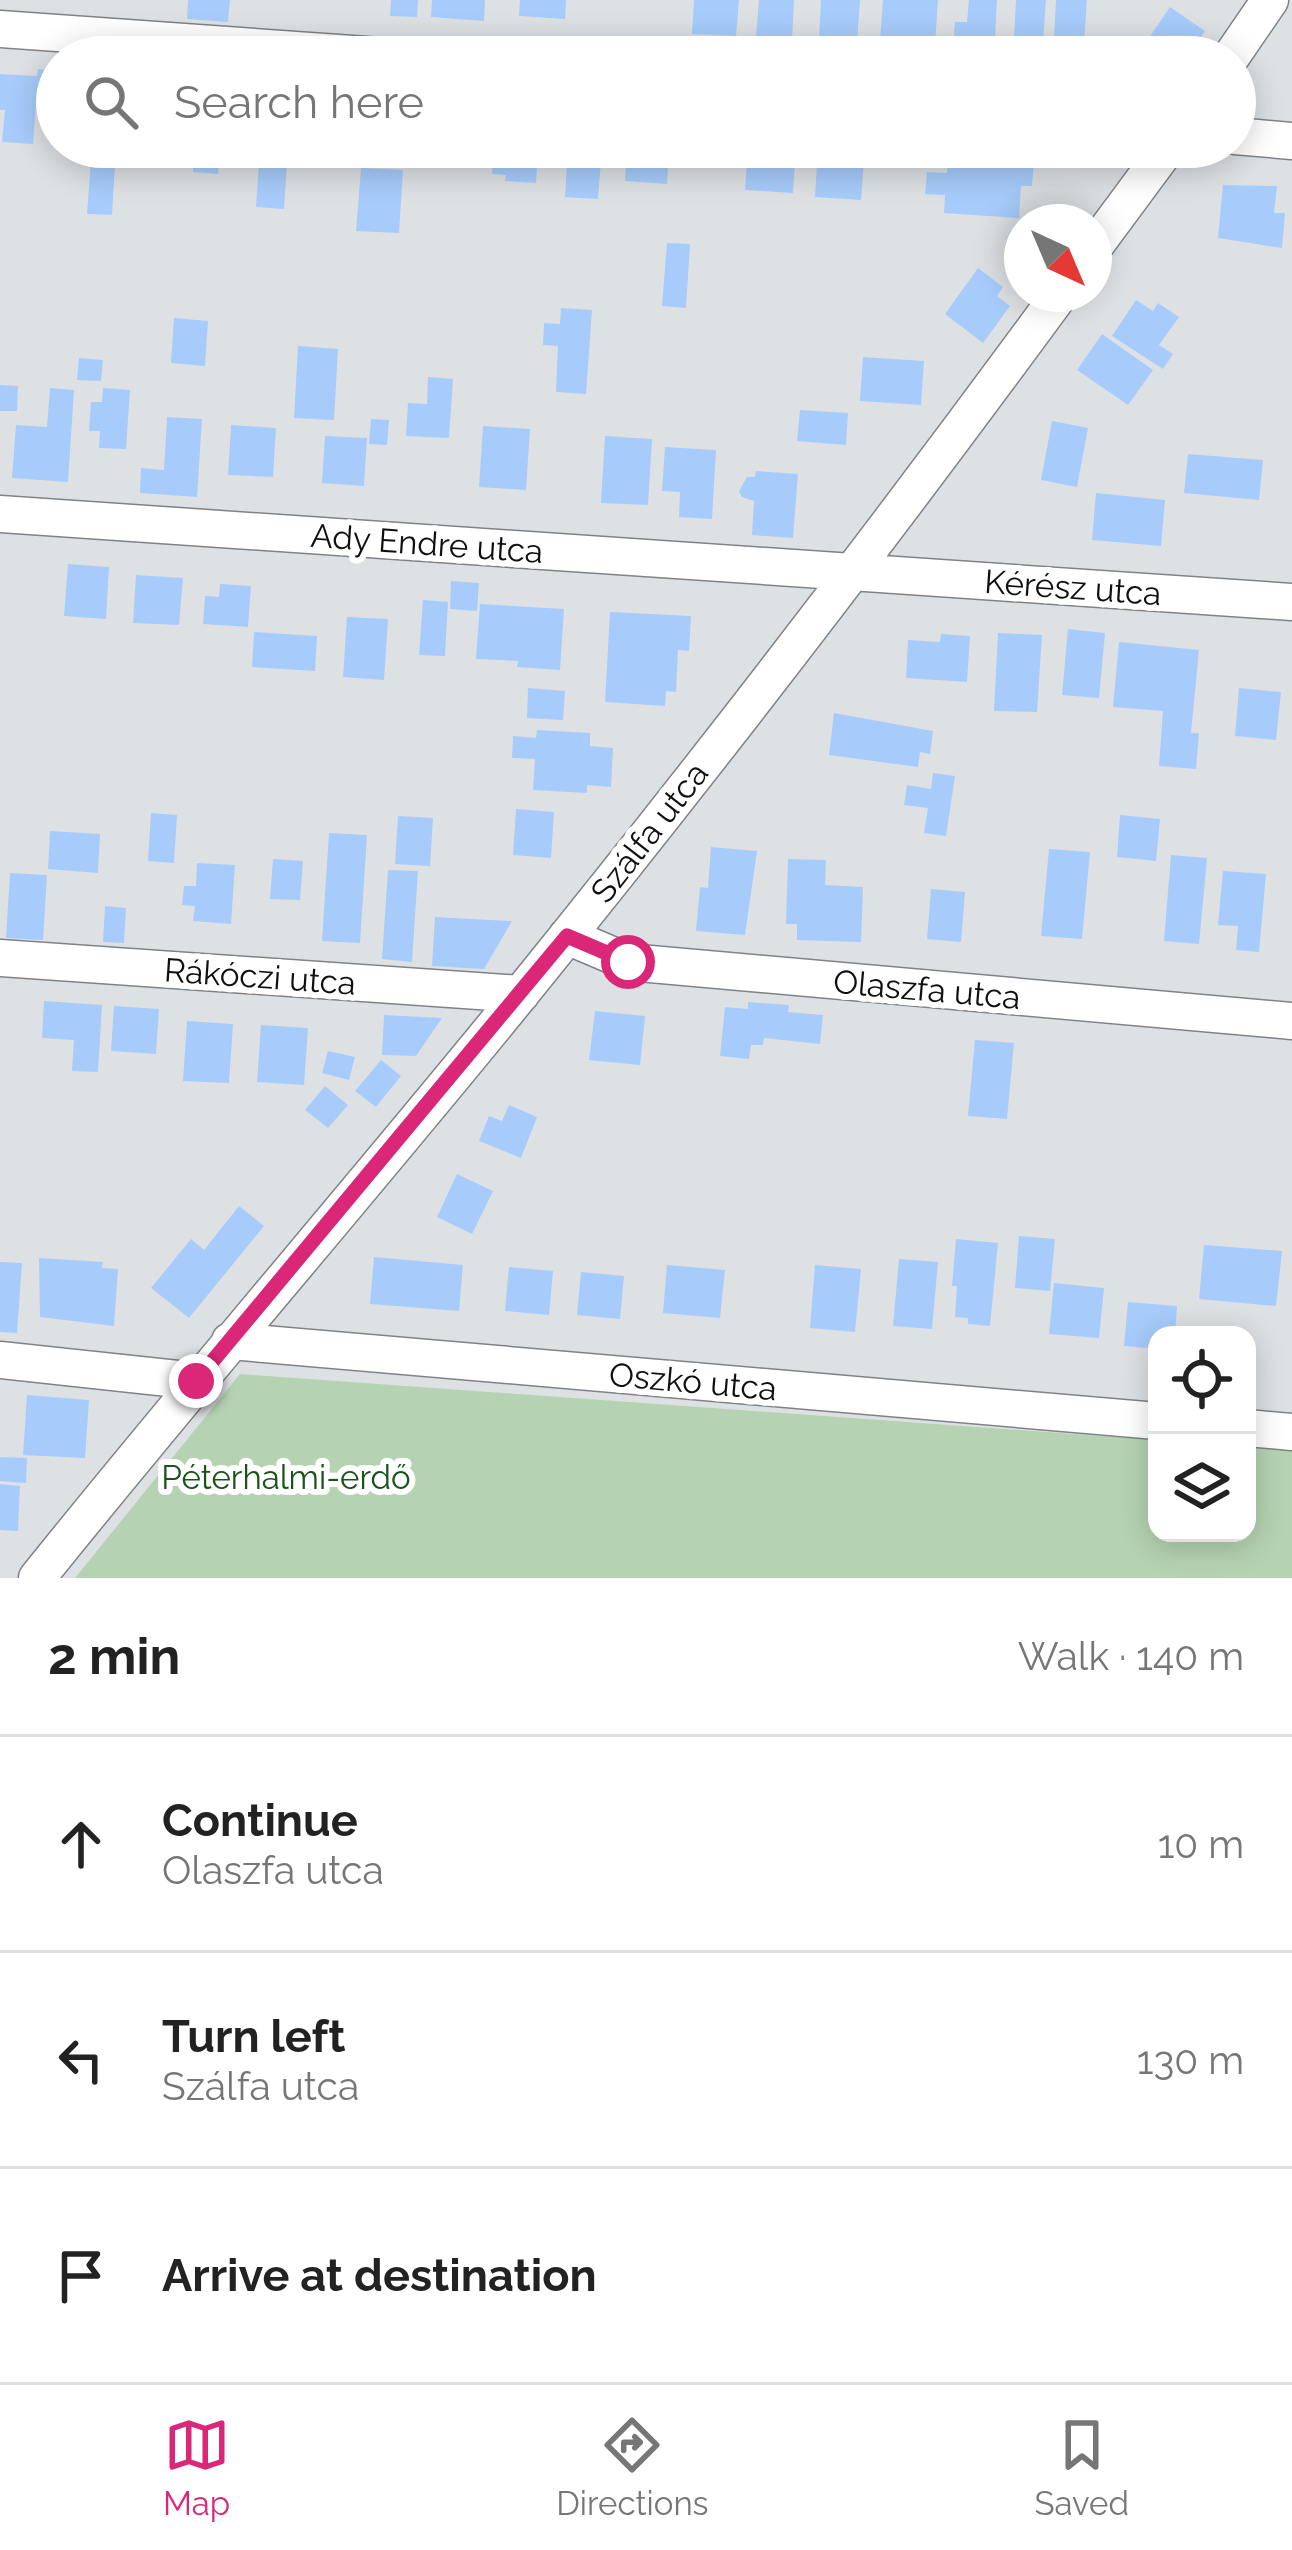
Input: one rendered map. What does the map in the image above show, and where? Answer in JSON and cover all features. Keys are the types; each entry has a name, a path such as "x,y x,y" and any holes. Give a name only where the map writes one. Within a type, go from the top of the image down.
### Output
{"street":[{"path":"1245,36 1270,0"},
{"path":"0,29 99,36"},
{"path":"1256,138 1292,141"},
{"path":"1112,223 1153,168"},
{"name":"Szálfa utca","path":"37,1578 567,936 854,572 1047,312"},
{"name":"Ady Endre utca","path":"0,514 854,572"},
{"name":"Kérész utca","path":"854,572 1292,602"},
{"name":"Olaszfa utca","path":"567,936 628,962 1292,1021"},
{"name":"Rákóczi utca","path":"0,958 520,994"},
{"name":"Oszkó utca","path":"230,1341 1148,1419"},
{"path":"0,1360 196,1381"},
{"path":"1256,1429 1292,1432"}],"green space":[{"name":"Péterhalmi-erdő","path":"240,1374 1148,1439 1148,1542 1256,1542 1256,1447 1292,1449 1292,1578 75,1578"}],"building":[{"path":"188,0 230,0 228,22 187,19"},
{"path":"391,0 418,0 417,17 390,16"},
{"path":"432,0 485,0 484,21 431,17"},
{"path":"520,0 566,0 565,19 519,16"},
{"path":"694,0 739,0 736,36 692,34"},
{"path":"759,0 794,0 792,36 756,36"},
{"path":"821,0 860,0 857,36 819,36"},
{"path":"883,0 938,0 936,36 880,36"},
{"path":"969,0 997,0 995,36 954,36 955,22 967,22"},
{"path":"1016,0 1046,0 1043,36 1014,36"},
{"path":"1056,0 1087,0 1084,36 1054,36"},
{"path":"1170,7 1205,31 1202,36 1150,36"},
{"path":"0,74 36,76 33,144 2,142 5,110 0,110"},
{"path":"90,168 115,168 112,215 87,214"},
{"path":"193,168 218,168 218,174 193,172"},
{"path":"259,168 287,168 284,209 256,207"},
{"path":"361,168 403,170 399,233 356,231"},
{"path":"492,168 537,168 536,183 505,181 506,175 492,174"},
{"path":"567,168 600,168 598,199 565,197"},
{"path":"626,168 668,168 667,184 625,181"},
{"path":"747,168 795,168 793,193 745,190"},
{"path":"817,168 863,168 861,200 815,197"},
{"path":"1034,168 1032,186 1021,186 1020,204 1004,204 1004,217 944,213 945,195 925,194 927,172"},
{"path":"1223,185 1277,186 1274,213 1285,213 1282,248 1218,238"},
{"path":"667,243 690,244 686,308 662,306"},
{"path":"978,268 1003,287 997,296 1004,301 1006,312 983,343 945,314"},
{"path":"1136,300 1153,311 1158,303 1179,317 1159,345 1173,354 1163,369 1112,336"},
{"path":"561,308 592,310 586,394 556,392 558,346 543,345 544,323 560,324"},
{"path":"174,318 208,321 205,366 171,363"},
{"path":"1102,334 1153,370 1128,405 1077,370"},
{"path":"298,346 338,349 334,420 294,418"},
{"path":"863,357 924,361 921,405 860,401"},
{"path":"79,358 103,360 101,381 77,380"},
{"path":"428,377 453,379 449,438 406,436 408,403 427,404"},
{"path":"0,385 18,386 17,411 0,411"},
{"path":"50,388 74,390 68,482 12,478 16,425 47,427"},
{"path":"103,388 130,390 126,449 99,448 100,431 89,431 91,402 102,402"},
{"path":"800,410 848,413 846,445 797,441"},
{"path":"167,417 202,419 197,497 140,493 141,468 164,470"},
{"path":"371,419 389,420 387,445 369,444"},
{"path":"1052,421 1088,428 1077,487 1041,480"},
{"path":"231,425 276,428 273,477 228,475"},
{"path":"483,426 530,429 526,490 479,487"},
{"path":"325,436 367,438 364,486 322,483"},
{"path":"605,436 652,439 648,505 601,503"},
{"path":"665,447 716,450 712,519 679,517 680,492 662,491"},
{"path":"1188,454 1263,460 1259,500 1184,493"},
{"path":"756,471 798,474 793,538 752,535 754,501 739,491"},
{"path":"1096,493 1165,500 1161,546 1092,540"},
{"path":"68,564 109,567 106,619 64,616"},
{"path":"136,575 183,578 179,625 133,623"},
{"path":"451,581 479,583 477,611 450,609"},
{"path":"220,584 251,586 248,627 203,624 205,596 219,597"},
{"path":"423,600 448,602 445,656 419,655"},
{"path":"480,604 564,609 560,670 476,659"},
{"path":"610,612 691,616 689,651 678,650 676,692 666,691 665,706 605,702"},
{"path":"347,617 388,619 384,680 343,677"},
{"path":"1068,629 1105,633 1099,698 1062,695"},
{"path":"254,632 317,636 315,671 252,667"},
{"path":"998,633 1042,635 1037,712 994,711"},
{"path":"941,634 970,636 967,682 906,678 908,640 940,642"},
{"path":"1119,642 1199,650 1191,733 1199,733 1196,769 1159,766 1163,711 1113,707"},
{"path":"528,688 565,691 563,720 527,718"},
{"path":"1239,688 1281,692 1276,740 1235,736"},
{"path":"834,713 933,731 930,754 920,752 918,767 829,755"},
{"path":"537,730 590,733 590,746 613,748 611,787 587,785 587,793 533,790 535,759 512,758 513,736 536,738"},
{"path":"933,773 955,776 946,836 924,833 928,808 904,805 907,785 931,789"},
{"path":"516,809 554,812 551,858 513,855"},
{"path":"151,813 177,815 174,863 148,861"},
{"path":"1120,815 1160,819 1156,861 1117,857"},
{"path":"398,816 433,818 430,866 395,864"},
{"path":"50,831 100,834 98,873 48,869"},
{"path":"329,833 367,835 360,943 322,941"},
{"path":"711,847 757,851 745,935 696,931 700,887 708,888"},
{"path":"1049,849 1090,852 1082,939 1041,936"},
{"path":"1171,855 1207,858 1199,944 1164,941"},
{"path":"273,859 303,861 300,900 270,899"},
{"path":"788,859 826,860 825,885 863,887 861,942 797,940 797,924 786,924"},
{"path":"197,863 235,865 231,924 193,921 195,906 182,905 184,886 196,886"},
{"path":"388,870 418,871 412,962 382,959"},
{"path":"1223,871 1266,874 1259,952 1236,950 1238,926 1218,925"},
{"path":"10,873 47,875 43,940 6,938"},
{"path":"931,889 965,892 961,942 927,939"},
{"path":"105,906 126,908 124,943 103,942"},
{"path":"435,917 512,921 484,969 432,966"},
{"path":"44,1001 102,1005 98,1072 72,1071 74,1040 42,1038"},
{"path":"748,1002 789,1005 788,1012 823,1015 820,1044 764,1038 763,1045 751,1045 749,1059 720,1056 725,1007 748,1009"},
{"path":"114,1006 159,1009 156,1054 111,1051"},
{"path":"595,1011 645,1016 640,1065 589,1060"},
{"path":"384,1015 442,1018 416,1056 382,1055"},
{"path":"187,1021 233,1024 229,1083 183,1081"},
{"path":"261,1025 308,1028 304,1085 257,1082"},
{"path":"975,1040 1014,1043 1007,1119 968,1116"},
{"path":"328,1051 355,1057 349,1080 322,1073"},
{"path":"381,1060 401,1076 376,1107 355,1091"},
{"path":"325,1086 348,1105 328,1128 305,1110"},
{"path":"509,1105 537,1117 521,1158 479,1141 489,1116 502,1121"},
{"path":"457,1174 493,1191 472,1234 437,1217"},
{"path":"239,1206 264,1226 189,1318 151,1288 191,1239 204,1250"},
{"path":"1019,1236 1055,1239 1050,1291 1015,1288"},
{"path":"956,1239 998,1243 990,1326 955,1317"},
{"path":"1204,1245 1282,1251 1276,1306 1199,1299"},
{"path":"374,1257 463,1265 459,1311 370,1304"},
{"path":"39,1258 103,1262 102,1268 118,1269 114,1326 40,1317"},
{"path":"899,1259 938,1262 932,1329 893,1326"},
{"path":"0,1262 22,1263 17,1333 0,1332"},
{"path":"667,1265 725,1270 720,1318 663,1313"},
{"path":"815,1265 861,1269 855,1332 810,1328"},
{"path":"509,1267 553,1271 549,1315 505,1311"},
{"path":"581,1272 624,1276 620,1319 577,1315"},
{"path":"1054,1283 1104,1288 1099,1338 1049,1334"},
{"path":"1128,1302 1177,1306 1176,1326 1148,1326 1148,1348 1124,1346"},
{"path":"27,1395 89,1400 85,1458 23,1455"},
{"path":"0,1457 27,1458 26,1483 0,1481"},
{"path":"0,1484 20,1486 18,1531 0,1530"}],"route":[{"path":"196,1381 567,936 628,962"}]}
